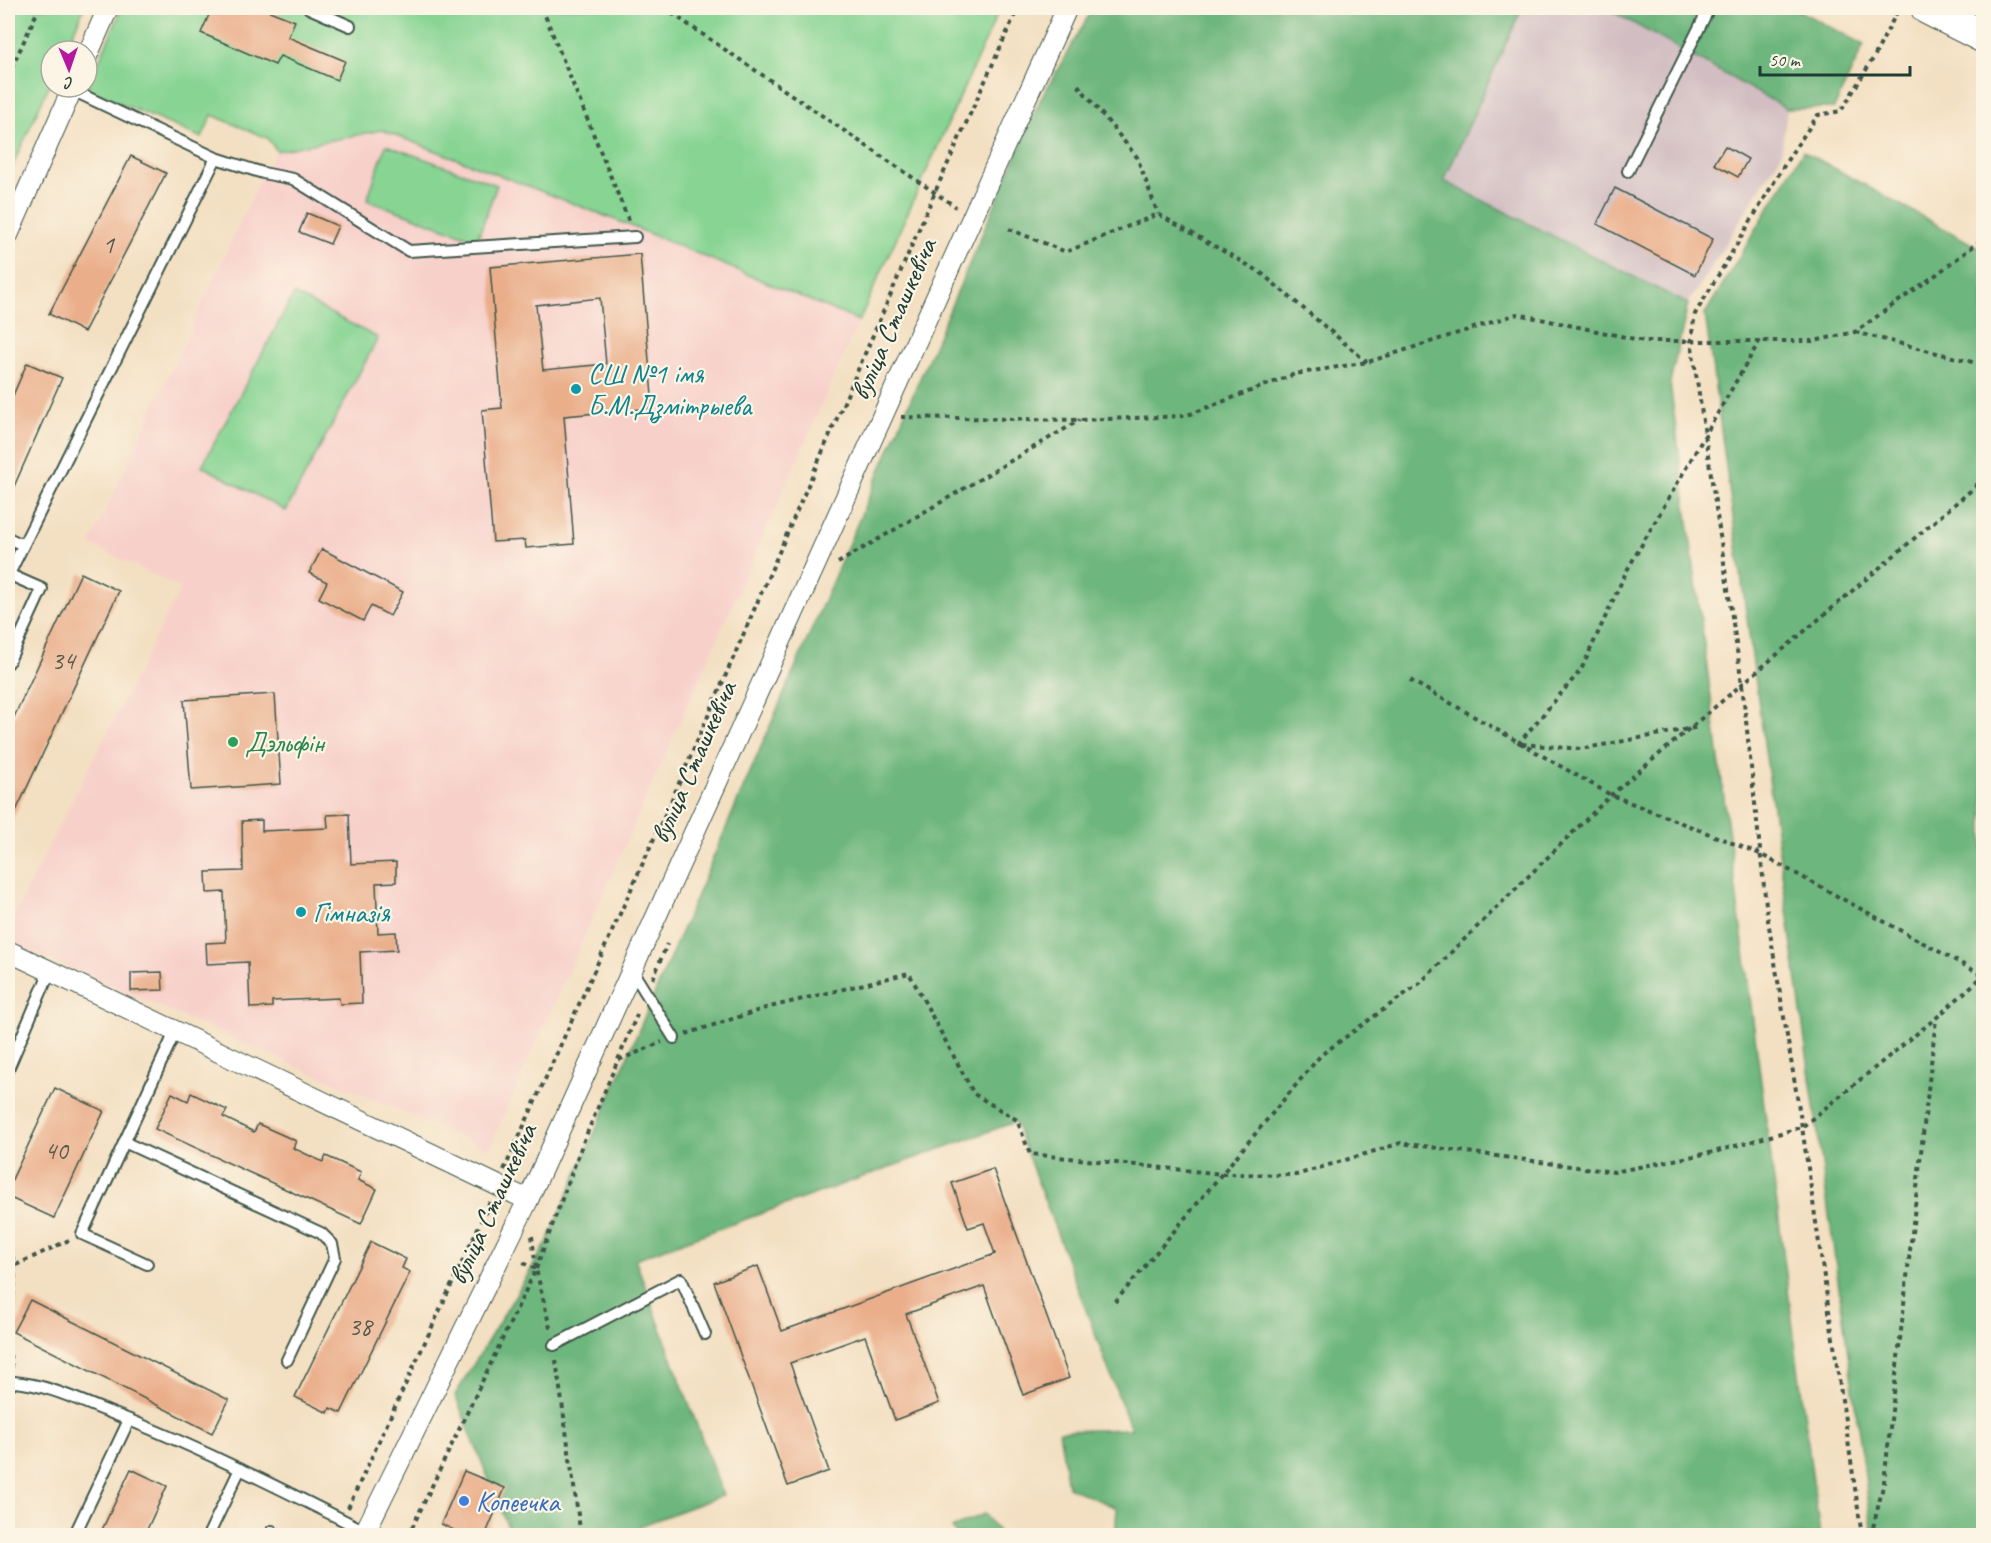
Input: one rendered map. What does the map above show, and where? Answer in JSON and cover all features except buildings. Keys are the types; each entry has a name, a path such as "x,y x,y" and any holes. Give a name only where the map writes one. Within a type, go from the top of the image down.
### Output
{"main road":[{"path":"1927,8 1983,37"}],"street":[{"path":"94,39 108,8"},
{"name":"вуліца Сташкевіча","path":"364,1533 528,1200 1067,8"},
{"path":"8,235 68,99"},
{"path":"8,951 528,1200"}],"lane":[{"path":"309,8 350,26"},
{"path":"1628,171 1709,8"},
{"path":"95,99 216,158 263,173 293,179 409,251 635,237"},
{"path":"8,663 42,589 8,574 216,158"},
{"path":"8,538 23,545"},
{"path":"631,969 674,1038"},
{"path":"8,1069 50,971"},
{"path":"147,1264 82,1234 176,1030"},
{"path":"124,1142 321,1233 332,1244 334,1258 287,1359"},
{"path":"554,1345 681,1280 705,1334"},
{"path":"11,1385 37,1384 129,1420 240,1469 343,1520 364,1533"},
{"path":"74,1536 129,1420"},
{"path":"207,1536 240,1469"}],"path":[{"path":"8,76 39,8"},
{"path":"542,8 635,237"},
{"path":"664,8 971,216"},
{"path":"343,1520 498,1185 676,790 935,192 1018,8"},
{"path":"1863,1536 1802,1127 1767,914 1742,684 1691,340 1695,314 1791,154 1818,115 1841,111 1874,57 1899,8"},
{"path":"1078,85 1137,157 1158,214 1260,272 1368,362"},
{"path":"1009,229 1066,252 1158,214"},
{"path":"894,417 1080,420 1185,416 1295,375 1368,362 1517,314 1644,341 1814,341 1855,332 1938,274 1983,238"},
{"path":"1855,332 1983,365"},
{"path":"1518,744 1581,670 1626,572 1761,340"},
{"path":"828,569 1080,420"},
{"path":"1115,1302 1321,1055 1420,983 1611,795 1692,729 1975,487 1983,474"},
{"path":"618,1060 674,1038 766,1008 909,973 974,1094 1017,1120 1030,1154 1222,1174 1296,1175 1401,1143 1614,1172 1714,1152 1802,1127 1936,1018 1983,976 1760,854 1611,795 1518,744 1410,680"},
{"path":"1518,744 1581,748 1699,727"},
{"path":"408,1536 536,1269 582,1145 646,994"},
{"path":"1871,1536 1884,1482 1936,1018"},
{"path":"15,1265 82,1234"},
{"path":"8,1239 15,1265 15,1296 8,1334 11,1385"},
{"path":"472,1240 536,1269"},
{"path":"536,1269 554,1345 581,1536"}],"shaded area":[{"path":"1522,8 1606,8 1787,109 1781,155 1688,304 1444,181"},
{"path":"382,130 631,226 859,321 489,1149 8,941 8,927 181,588 90,544 263,173 277,151"}],"green space":[{"path":"8,8 84,8 70,39 39,39 39,99 43,99 8,176"},
{"path":"122,8 1000,8 859,321 631,226 382,130 277,151 267,138 212,115 202,138 99,94 99,61"},
{"path":"1093,8 1522,8 1444,181 1688,304 1670,383 1820,1535 1115,1535 1117,1508 1068,1487 1059,1431 1131,1429 1015,1122 635,1259 723,1495 640,1526 644,1535 511,1535 455,1395 547,1243 1040,100"},
{"path":"1606,8 1794,8 1864,45 1834,108 1787,109"},
{"path":"386,145 497,185 477,240 367,200"},
{"path":"1803,151 1983,250 1983,1535 1873,1535 1705,314"},
{"path":"294,294 378,338 286,511 202,466"},
{"path":"984,1514 1001,1535 957,1535 952,1528"}],"place":[{"name":"СШ №1 імя Б.М.Дзмітрыева","path":"576,389"},
{"name":"Дэльфін","path":"233,742"},
{"name":"Гімназія","path":"301,912"},
{"name":"Копеечка","path":"464,1501"}]}
